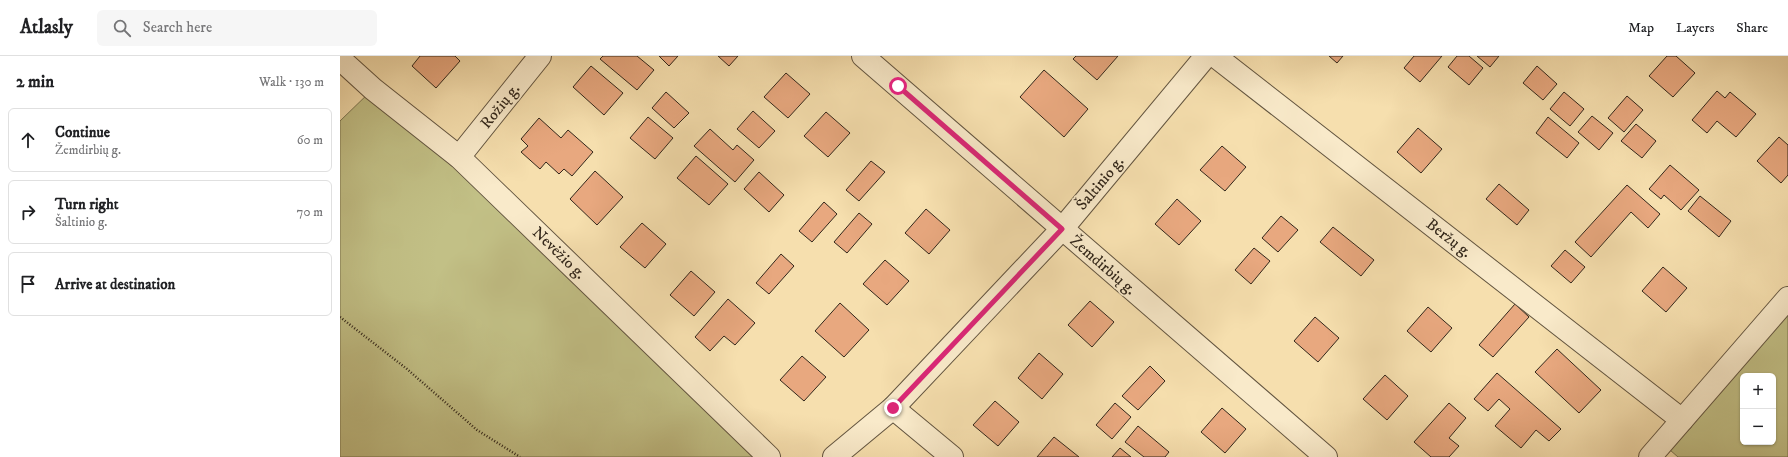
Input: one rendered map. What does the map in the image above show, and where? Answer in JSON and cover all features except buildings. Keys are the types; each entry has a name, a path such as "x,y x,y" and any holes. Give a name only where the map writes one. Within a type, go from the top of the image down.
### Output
{"street":[{"name":"Rožių g.","path":"459,157 540,56"},
{"name":"Žemdirbių g.","path":"863,56 1326,457"},
{"name":"Šaltinio g.","path":"834,457 893,408 1062,229 1206,56"},
{"name":"Beržų g.","path":"1215,56 1682,420"},
{"name":"Nevėžio g.","path":"340,59 373,89 459,157 769,457"},
{"path":"1650,457 1788,298"},
{"path":"893,408 952,457"}],"path":[{"path":"340,317 407,369 477,430 520,457"}],"shaded area":[{"path":"373,89 769,457 340,457 340,121"},
{"path":"1788,298 1788,457 1678,457 1662,443"}],"route":[{"path":"893,408 1062,229 898,86"}]}
